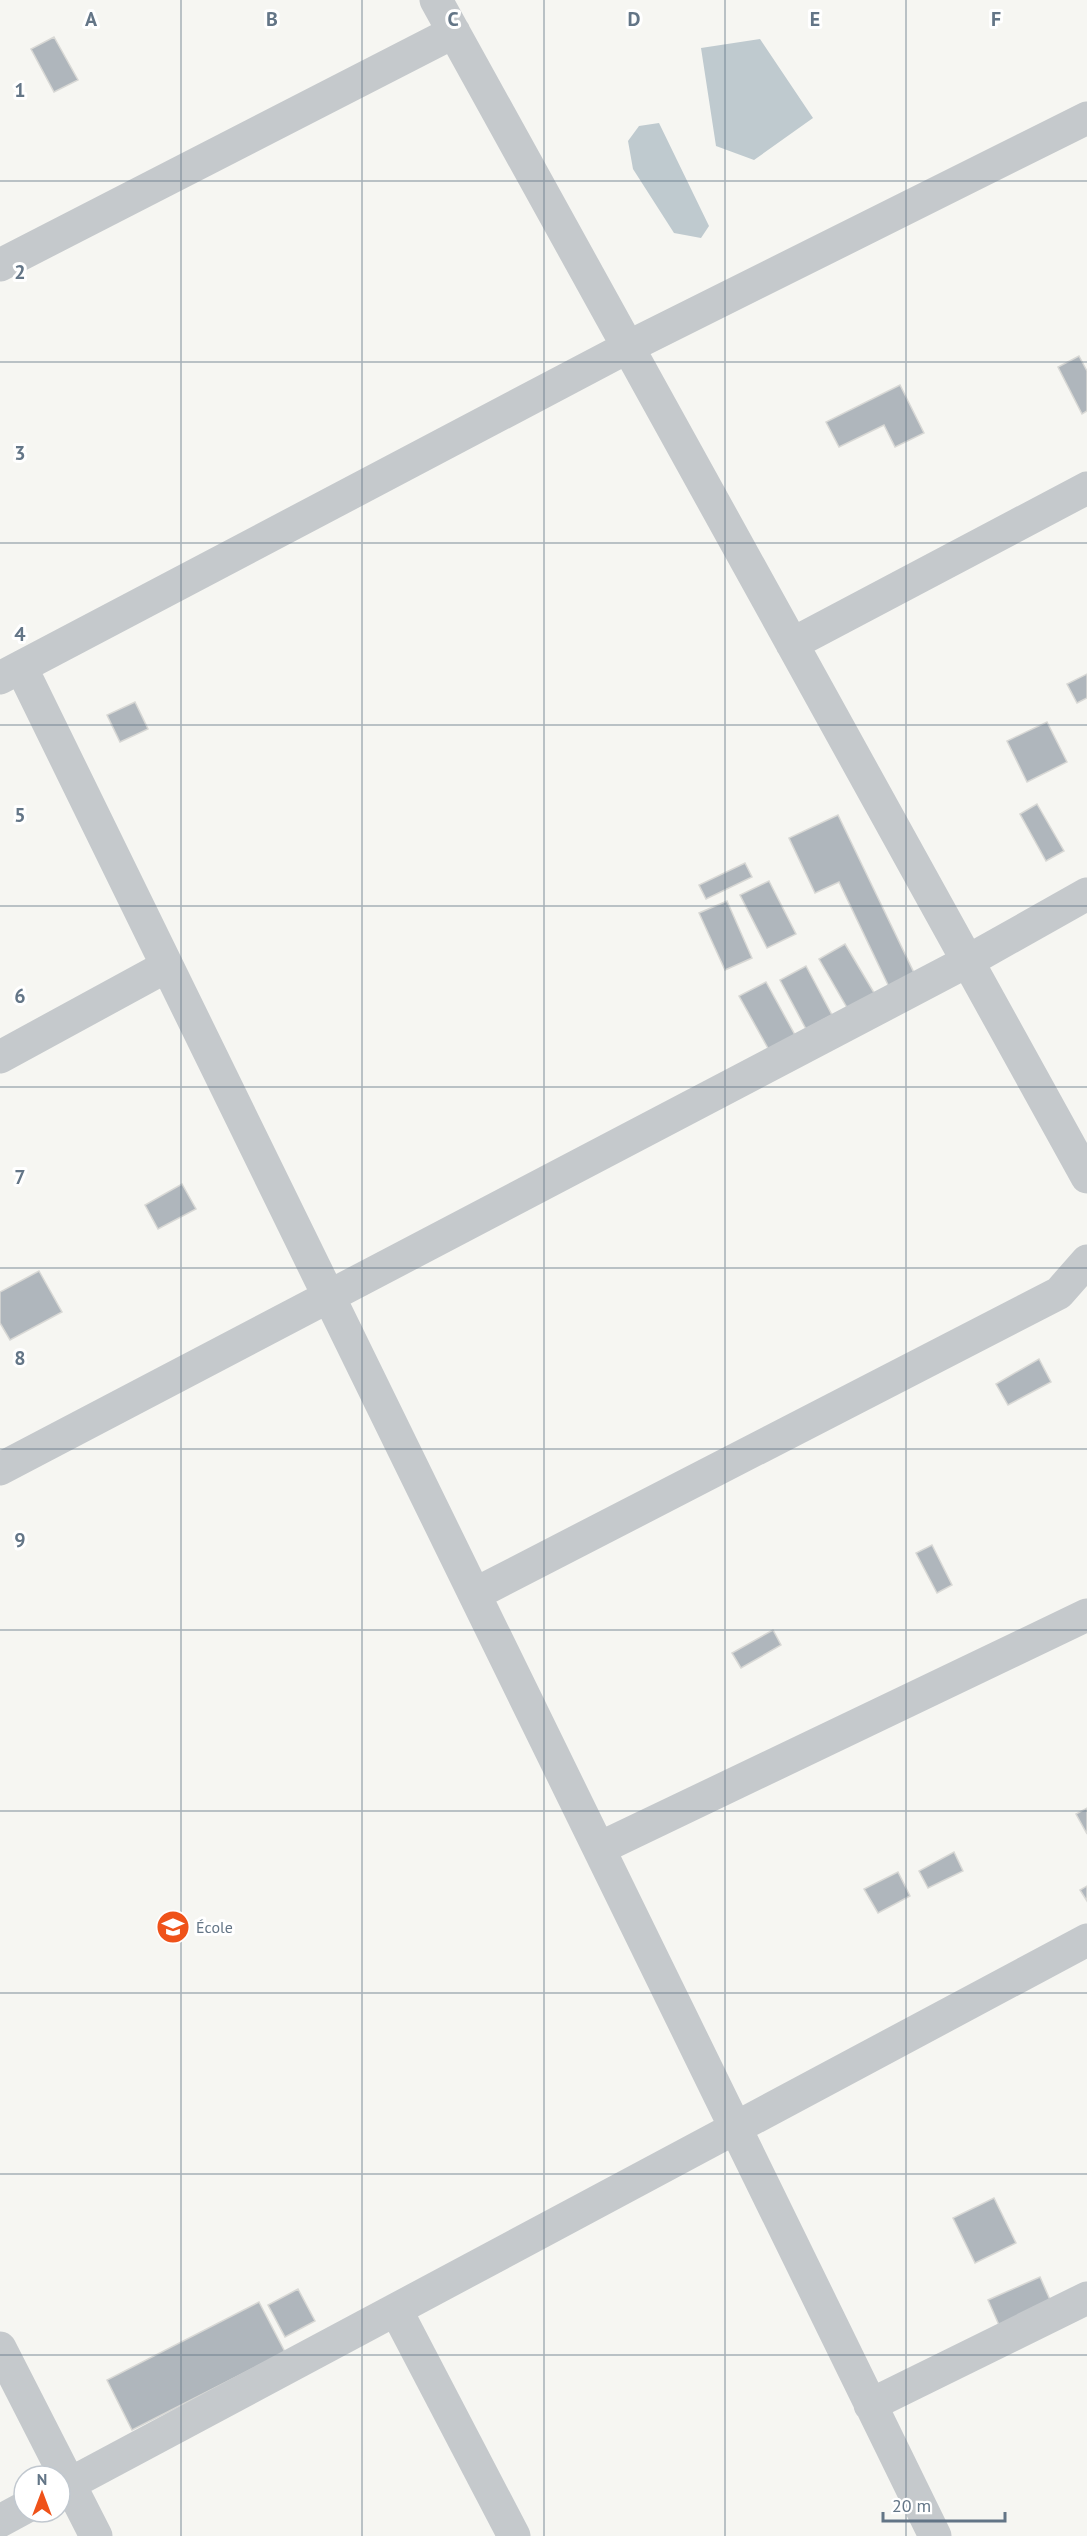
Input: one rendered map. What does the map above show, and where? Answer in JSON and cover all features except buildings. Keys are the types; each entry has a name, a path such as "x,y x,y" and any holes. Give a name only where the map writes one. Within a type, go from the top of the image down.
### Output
{"street":[{"path":"436,0 1087,1177"},
{"path":"0,265 454,32"},
{"path":"935,2536 737,2127 167,966 11,673 628,347 1087,118"},
{"path":"792,644 1087,488"},
{"path":"0,1469 968,961 1087,894"},
{"path":"0,1057 167,966"},
{"path":"475,1594 1059,1293 1087,1261"},
{"path":"600,1848 1087,1615"},
{"path":"72,2483 1087,1940"},
{"path":"870,2405 1087,2298"},
{"path":"396,2310 514,2536"},
{"path":"0,2348 54,2464"},
{"path":"72,2498 96,2536"}],"shaded area":[{"path":"760,39 813,118 754,160 716,146 701,48"},
{"path":"659,123 709,226 701,238 674,233 633,169 628,141 639,126"}],"place":[{"name":"École","path":"173,1927"}]}
